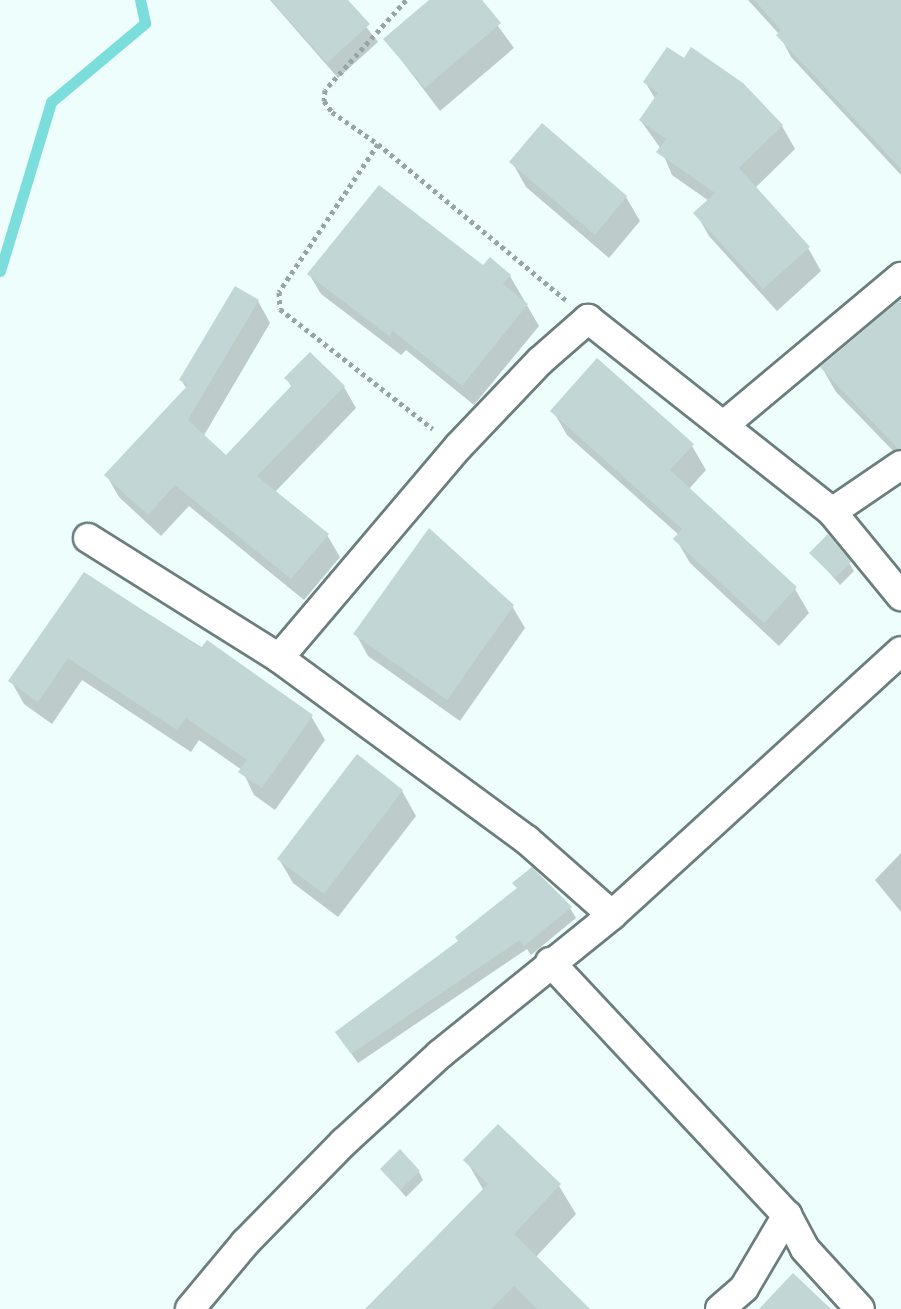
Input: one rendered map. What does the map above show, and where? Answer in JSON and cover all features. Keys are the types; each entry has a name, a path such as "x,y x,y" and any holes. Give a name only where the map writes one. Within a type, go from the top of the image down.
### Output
{"street":[{"path":"724,425 901,277"},
{"path":"279,658 458,447 540,361 588,319 832,512 901,596"},
{"path":"832,512 901,465"},
{"path":"88,538 279,658 527,840 612,915"},
{"path":"190,1309 245,1243 344,1142 550,962 612,915 901,651"},
{"path":"550,962 787,1215 805,1249 860,1309"},
{"path":"744,1288 787,1215"},
{"path":"720,1309 744,1288 805,1249"}],"path":[{"path":"406,0 325,90 324,101 332,112 378,144 588,319"},
{"path":"378,144 279,292 280,309 377,390 458,447"}],"building":[{"path":"271,0 348,0 370,24 327,63"},
{"path":"429,0 482,0 501,23 425,88 383,39"},
{"path":"754,0 901,0 901,169 776,35 781,30"},
{"path":"667,47 684,58 691,47 743,83 783,125 739,168 810,247 763,289 693,213 715,193 656,152 666,139 639,120 658,93 643,82"},
{"path":"542,123 627,196 595,235 509,162"},
{"path":"379,185 483,265 490,257 511,275 503,284 528,304 462,386 393,331 389,336 307,274"},
{"path":"235,286 259,300 188,420 226,455 292,385 284,378 310,352 345,386 257,476 329,534 291,579 175,485 148,515 104,475 188,385 179,380"},
{"path":"901,299 901,448 898,449 820,367"},
{"path":"597,358 694,444 670,470 797,587 764,623 673,539 682,529 550,411"},
{"path":"429,528 514,605 447,700 353,634"},
{"path":"828,534 851,562 835,578 809,553"},
{"path":"84,572 201,648 207,640 313,715 262,788 238,772 247,760 186,718 177,730 68,658 38,702 8,681"},
{"path":"357,754 403,790 324,894 277,859"},
{"path":"532,867 572,907 524,946 520,940 351,1054 335,1032 458,941 455,937 517,888 512,883"},
{"path":"498,1124 561,1184 514,1234 590,1309 537,1309 514,1286 491,1309 365,1309 488,1184 463,1160"},
{"path":"400,1149 420,1171 400,1190 380,1169"},
{"path":"793,1273 831,1309 759,1309"}],"waterway":[{"path":"0,271 51,102 145,23 140,0"}]}
